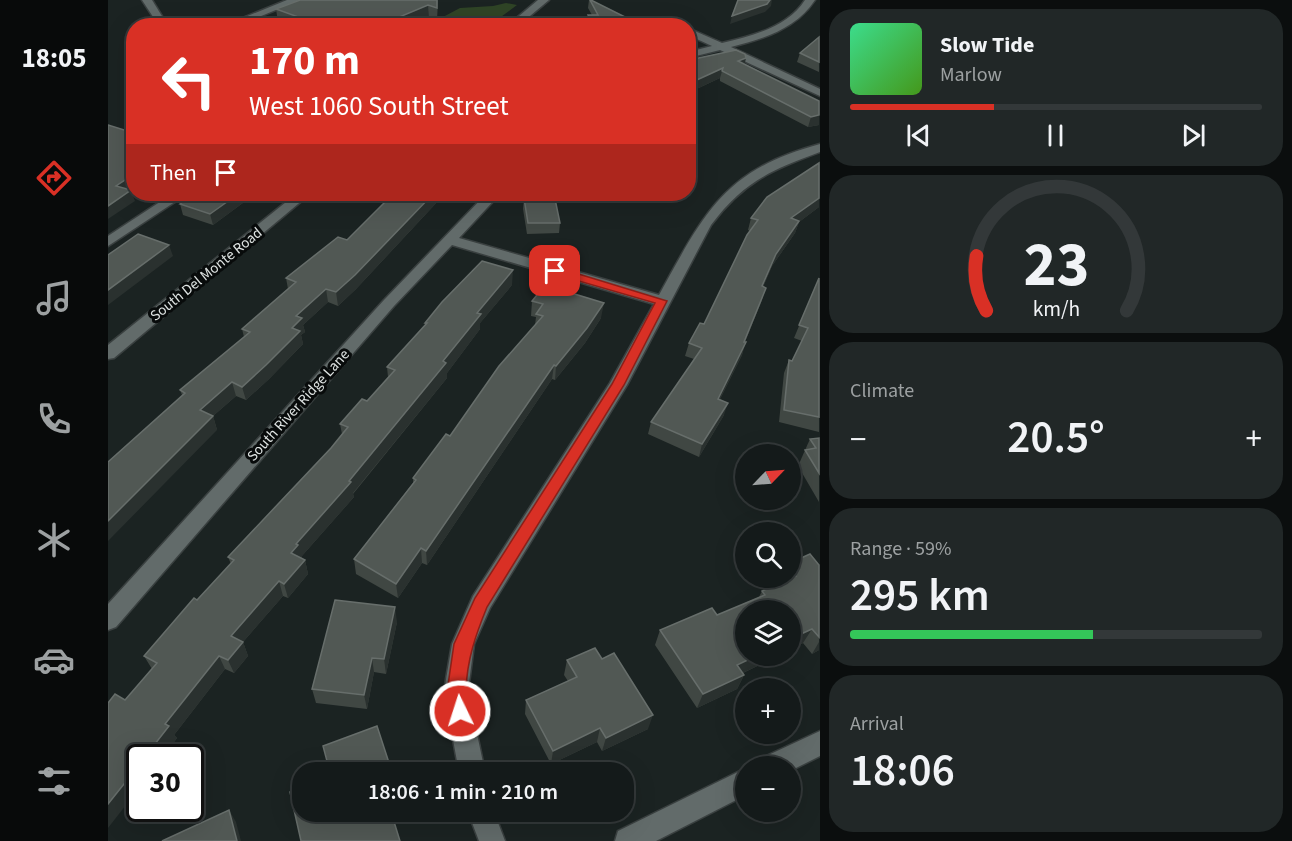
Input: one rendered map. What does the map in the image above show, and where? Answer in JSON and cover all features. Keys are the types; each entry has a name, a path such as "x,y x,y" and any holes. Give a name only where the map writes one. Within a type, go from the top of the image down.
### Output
{"street":[{"path":"147,0 159,18"},
{"path":"248,18 295,0"},
{"path":"521,18 544,0"},
{"path":"696,53 779,27 803,13 810,0"},
{"path":"696,35 819,93"},
{"path":"470,762 456,692 463,644 481,603 618,385 661,301 705,224 724,199 746,180 769,166 819,148"},
{"path":"108,242 170,201"},
{"name":"South Del Monte Road","path":"108,354 294,201"},
{"name":"South River Ridge Lane","path":"108,620 389,303 486,201"},
{"path":"449,240 661,301"},
{"path":"793,756 819,743"},
{"path":"628,841 735,787"},
{"path":"485,822 492,841"}],"green space":[{"path":"506,3 517,5 499,18 440,18 460,8"}],"building":[{"path":"300,0 437,0 437,8 428,5 397,18 301,18 276,9"},
{"path":"590,0 627,18 589,18 588,15 598,15"},
{"path":"738,0 770,0 767,4 732,16"},
{"path":"819,37 819,62 800,53"},
{"path":"736,50 745,54 746,58 738,61 819,101 819,115 811,117 722,71 723,68 696,80 696,59"},
{"path":"108,125 126,131 126,179 116,186 126,189 126,193 108,206"},
{"path":"819,163 819,198 791,218 799,221 776,254 762,286 766,288 744,342 746,342 718,399 728,403 702,444 651,422 702,348 689,343 700,323 704,324 747,235 758,220 751,218 767,197"},
{"path":"184,201 228,201 210,214 180,204"},
{"path":"386,201 426,201 336,292 326,289 296,316 302,318 292,328 300,331 266,365 242,387 232,382 200,410 213,416 108,521 108,462 185,393 180,390 250,332 242,329 296,282 286,278 338,237 347,240"},
{"path":"524,201 555,201 560,223 528,223"},
{"path":"138,234 169,245 108,290 108,255"},
{"path":"482,261 513,270 477,313 481,314 443,361 446,363 349,481 351,482 296,544 298,545 291,553 305,560 284,584 279,581 231,636 243,642 228,660 219,656 165,724 169,726 155,744 126,744 126,782 108,804 108,703 115,694 125,700 157,663 144,656 194,598 197,600 234,560 228,557 331,448 348,427 340,424 362,399 367,401 395,370 387,367 427,323 425,323"},
{"path":"819,278 819,417 784,410 789,360 792,361 808,328 799,325"},
{"path":"545,285 604,303 587,328 556,366 554,365 426,551 421,548 396,584 354,559 416,480 413,478 446,434 450,436 499,366 543,316 536,314 543,304 532,301"},
{"path":"819,438 819,473 805,450 816,448 810,439"},
{"path":"810,554 819,565 819,637 812,629 801,634 801,600 753,600 765,595 762,591 769,588 801,588 801,558"},
{"path":"335,600 395,607 384,659 372,658 364,695 312,689"},
{"path":"712,608 717,615 735,608 735,666 738,666 744,675 703,694 660,630"},
{"path":"595,648 602,659 614,653 653,715 606,738 600,728 553,751 526,700 577,677 567,660"},
{"path":"377,726 389,762 324,762 327,761 323,746"},
{"path":"229,810 237,841 162,841 204,822"},
{"path":"297,822 394,822 400,841 301,841"}],"route":[{"path":"460,711 456,692 463,644 481,603 618,385 661,301 555,271"}]}
